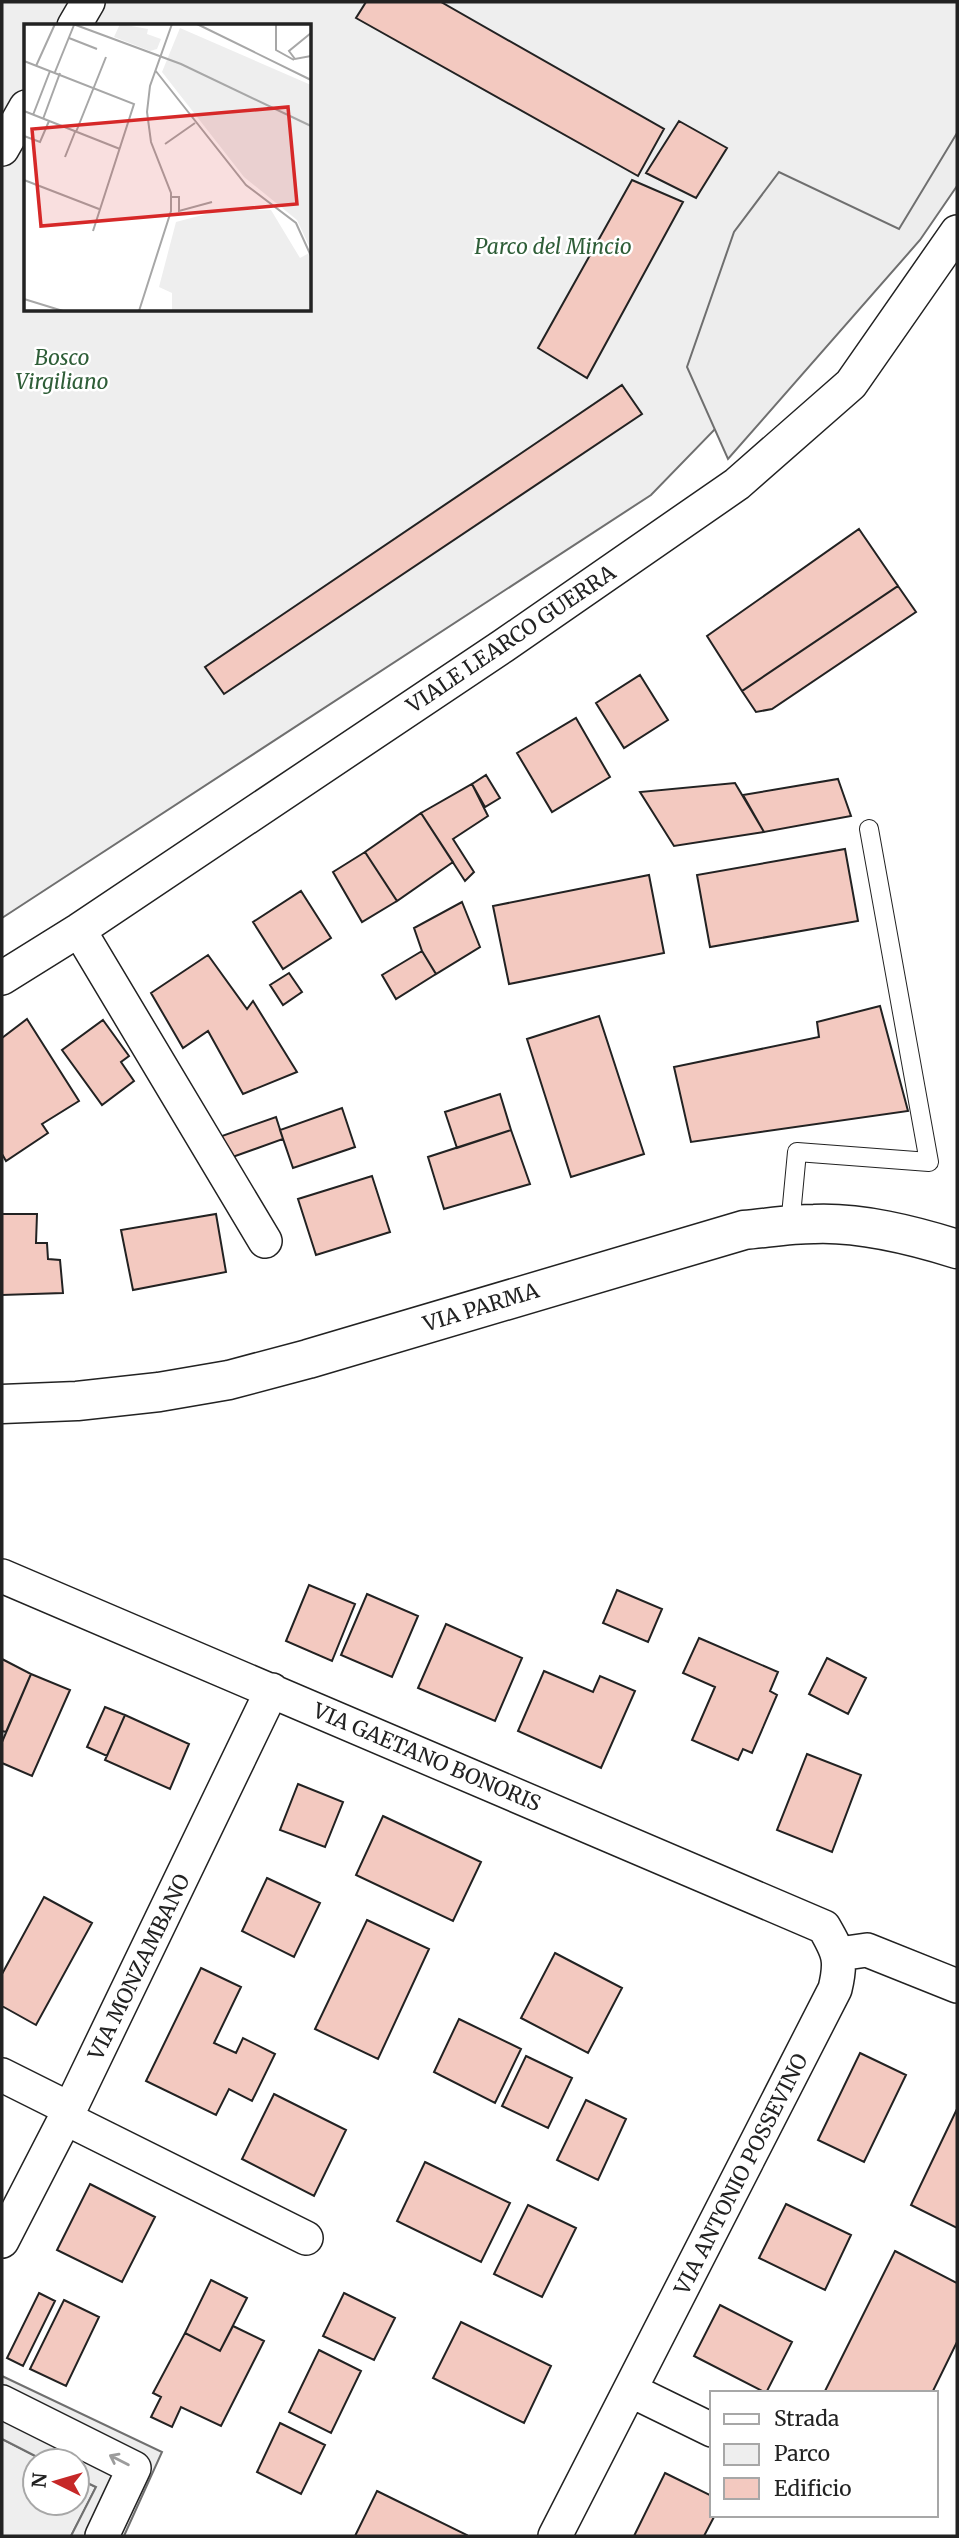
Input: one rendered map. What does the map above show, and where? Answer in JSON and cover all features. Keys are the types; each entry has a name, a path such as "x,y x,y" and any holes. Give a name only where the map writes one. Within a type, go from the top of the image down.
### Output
{"main road":[{"name":"VIA PARMA","path":"2,1404 90,1400 229,1380 744,1230 815,1223 862,1227 928,1240 957,1249"}],"street":[{"path":"75,24 88,2"},
{"path":"2,149 24,110"},
{"name":"VIALE LEARCO GUERRA","path":"2,978 79,930 503,646 737,484 851,384 957,232"},
{"path":"79,930 265,1241"},
{"name":"VIA GAETANO BONORIS","path":"2,1576 824,1927 839,1954"},
{"name":"VIA MONZAMBANO","path":"2,2241 68,2113 272,1690"},
{"path":"839,1954 867,1950 957,1986"},
{"name":"VIA ANTONIO POSSEVINO","path":"555,2536 835,1989 840,1968 839,1954"},
{"path":"2,2075 68,2113 306,2238"},
{"path":"630,2390 710,2429"},
{"path":"2,2402 134,2468 102,2536"}],"lane":[{"path":"790,1226 797,1152 929,1162 869,829"}],"green space":[{"name":"Parco del Mincio","path":"2,2 957,2 957,180 651,495 2,918"},
{"path":"2,2439 21,2449 21,2517 81,2517 71,2536 2,2536"}],"shaded area":[{"path":"957,133 957,186 920,240 728,459 687,367 734,232 779,172 899,229"},
{"path":"2,2376 162,2452 124,2536 71,2536 81,2517 91,2517 91,2497 96,2487 91,2485 91,2447 21,2449 2,2439"}],"building":[{"path":"366,2 441,2 664,129 638,176 356,18"},
{"path":"679,121 727,148 696,198 646,173"},
{"path":"632,180 683,202 587,378 538,348"},
{"path":"622,385 642,414 224,694 205,667"},
{"path":"859,529 898,586 742,691 707,636"},
{"path":"898,586 916,612 772,709 756,712 742,691"},
{"path":"640,675 668,720 624,748 596,703"},
{"path":"576,718 610,777 552,812 517,753"},
{"path":"486,775 500,798 485,807 472,784"},
{"path":"838,779 851,816 764,832 743,795"},
{"path":"735,783 764,832 674,846 640,792"},
{"path":"472,784 488,816 453,839 474,872 465,881 421,813"},
{"path":"421,813 453,862 397,901 365,852"},
{"path":"845,849 858,921 710,947 697,875"},
{"path":"365,852 397,901 362,922 333,872"},
{"path":"649,875 664,953 509,984 493,906"},
{"path":"301,891 331,938 283,969 253,922"},
{"path":"462,902 480,947 436,974 422,951 414,928"},
{"path":"422,951 436,974 396,999 382,975"},
{"path":"208,955 247,1009 253,1001 297,1072 243,1094 208,1031 183,1048 151,993"},
{"path":"289,973 302,992 283,1005 270,985"},
{"path":"880,1006 908,1111 691,1142 674,1067 819,1037 817,1022"},
{"path":"599,1016 644,1154 571,1177 527,1039"},
{"path":"27,1019 79,1101 42,1124 48,1133 6,1161 2,1154 2,1038"},
{"path":"103,1020 129,1056 121,1062 134,1081 102,1105 62,1050"},
{"path":"500,1094 511,1130 457,1148 445,1112"},
{"path":"342,1108 355,1147 293,1168 280,1130"},
{"path":"276,1117 283,1139 227,1159 219,1137"},
{"path":"511,1130 530,1184 444,1209 428,1157"},
{"path":"372,1176 390,1232 316,1255 298,1199"},
{"path":"2,1214 37,1214 36,1243 47,1243 48,1259 60,1260 63,1293 2,1295"},
{"path":"216,1214 226,1272 133,1290 121,1230"},
{"path":"309,1585 355,1604 332,1661 286,1641"},
{"path":"617,1590 662,1609 648,1642 603,1623"},
{"path":"367,1594 418,1616 392,1677 341,1655"},
{"path":"446,1624 522,1658 495,1721 418,1688"},
{"path":"699,1638 778,1672 770,1691 777,1695 752,1753 743,1749 738,1760 692,1740 715,1687 683,1673"},
{"path":"827,1658 866,1678 848,1714 809,1694"},
{"path":"2,1659 31,1674 6,1732 2,1731"},
{"path":"544,1671 593,1692 600,1676 635,1691 601,1768 518,1731"},
{"path":"31,1674 70,1690 32,1776 2,1763 2,1742"},
{"path":"105,1707 125,1715 107,1756 87,1747"},
{"path":"125,1715 189,1744 170,1789 105,1760"},
{"path":"807,1754 861,1775 832,1852 777,1830"},
{"path":"298,1784 343,1802 325,1847 280,1830"},
{"path":"383,1816 481,1862 453,1921 356,1875"},
{"path":"267,1878 320,1903 294,1957 242,1931"},
{"path":"44,1897 92,1923 36,2025 2,2006 2,1974"},
{"path":"367,1920 429,1949 378,2059 315,2029"},
{"path":"555,1953 622,1988 588,2053 521,2018"},
{"path":"201,1968 241,1987 214,2043 236,2053 243,2038 275,2054 252,2101 229,2089 216,2115 146,2081"},
{"path":"459,2019 521,2049 495,2103 434,2072"},
{"path":"860,2053 906,2075 864,2162 818,2140"},
{"path":"526,2056 572,2078 548,2128 502,2106"},
{"path":"274,2094 346,2130 314,2196 242,2159"},
{"path":"586,2100 626,2119 598,2180 557,2160"},
{"path":"957,2109 957,2228 911,2205"},
{"path":"425,2162 510,2203 481,2262 397,2221"},
{"path":"90,2184 155,2217 122,2282 57,2250"},
{"path":"786,2204 851,2235 825,2290 759,2258"},
{"path":"528,2205 576,2228 542,2297 494,2274"},
{"path":"895,2251 957,2283 957,2342 933,2391 825,2391"},
{"path":"211,2280 247,2298 220,2351 185,2333"},
{"path":"39,2293 55,2301 23,2366 7,2358"},
{"path":"344,2293 395,2318 374,2360 323,2336"},
{"path":"64,2300 99,2317 66,2386 30,2369"},
{"path":"720,2305 792,2342 767,2391 762,2391 694,2356"},
{"path":"461,2322 551,2366 524,2423 433,2378"},
{"path":"233,2326 264,2341 221,2426 181,2407 172,2427 151,2417 161,2397 153,2393 185,2333 220,2351"},
{"path":"319,2350 361,2371 331,2433 289,2412"},
{"path":"280,2423 325,2445 301,2494 257,2472"},
{"path":"665,2473 710,2495 710,2517 714,2517 704,2536 634,2536"},
{"path":"377,2491 467,2535 467,2536 355,2536"}],"park label":[{"name":"Bosco Virgiliano","path":"62,369"}]}
